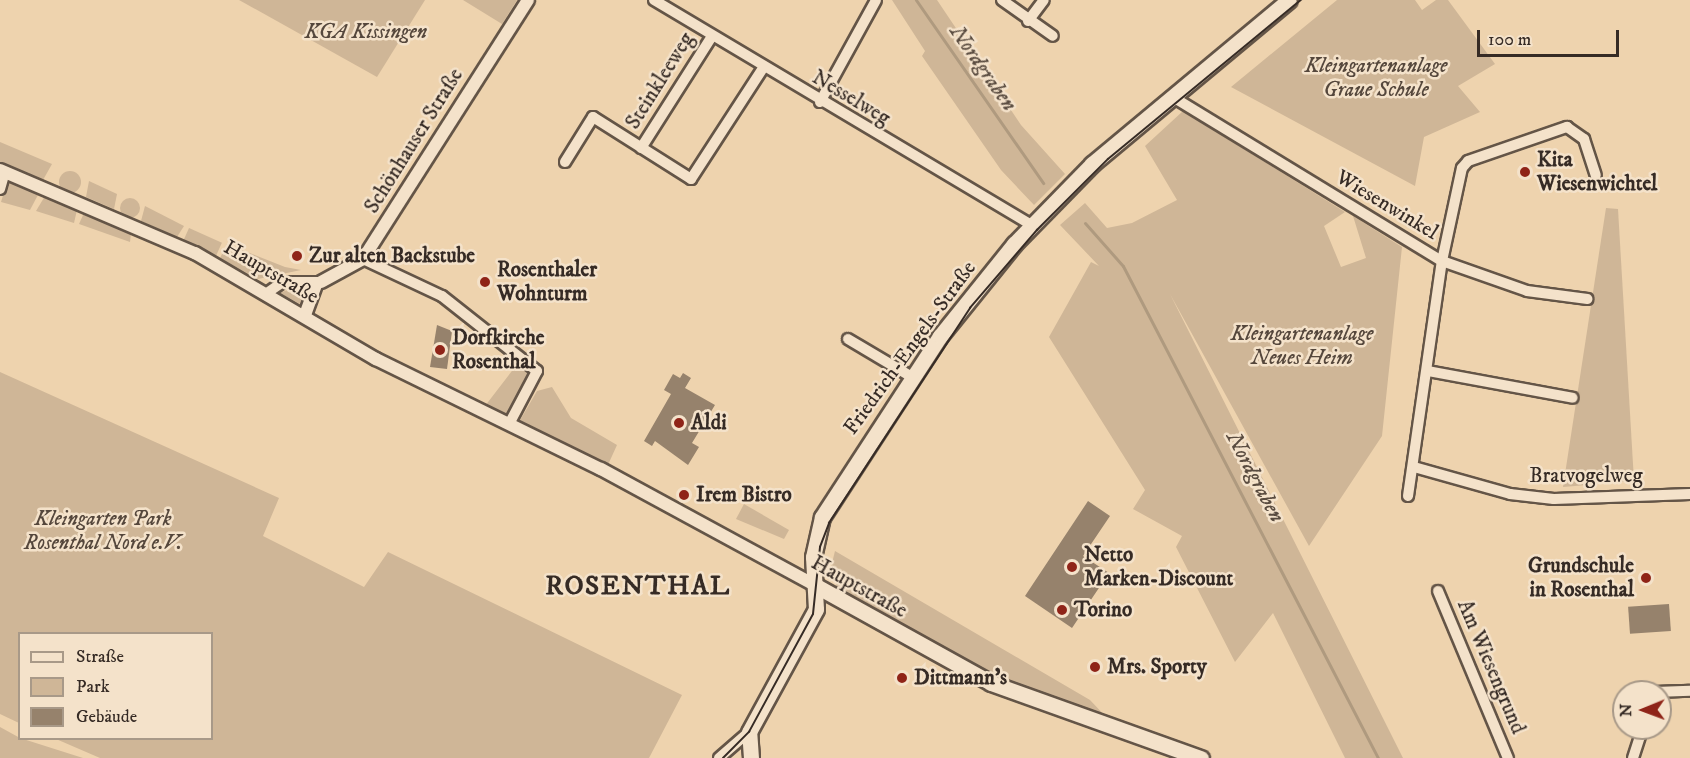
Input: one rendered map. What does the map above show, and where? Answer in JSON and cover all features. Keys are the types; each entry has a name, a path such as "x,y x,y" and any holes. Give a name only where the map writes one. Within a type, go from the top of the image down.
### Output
{"main road":[{"name":"Friedrich-Engels-Straße","path":"818,587 813,557 822,516 912,377 1031,225 1092,164 1289,0"},
{"path":"751,758 749,732 816,609 818,587"},
{"name":"Hauptstraße","path":"818,587 991,683 1201,758"}],"street":[{"name":"Schönhauser Straße","path":"318,283 363,259 528,0"},
{"name":"Nesselweg","path":"654,0 763,68 1031,225"},
{"path":"1002,0 1028,21 1053,36"},
{"path":"1028,21 1044,0"},
{"path":"820,102 877,2"},
{"name":"Steinkleeweg","path":"641,148 712,36"},
{"name":"Steinkleeweg","path":"565,162 593,117 687,177 698,175 763,68"},
{"name":"Wiesenwinkel","path":"1173,97 1442,261 1458,178 1468,161 1567,127 1584,139 1596,175"},
{"name":"Hauptstraße","path":"0,189 3,171 177,244 267,293 376,359 509,424 818,587"},
{"path":"363,259 442,296 537,371 509,424"},
{"path":"1408,496 1442,261 1527,291 1587,299"},
{"path":"267,293 283,282 318,283 305,315"},
{"path":"848,339 912,377"},
{"path":"1428,370 1573,398"},
{"name":"Bratvogelweg","path":"1414,467 1510,494 1554,499 1690,494"},
{"name":"Am Wiesengrund","path":"1437,591 1508,758"},
{"path":"1672,692 1690,691"},
{"path":"719,758 749,732"},
{"path":"1633,758 1639,740"}],"green space":[{"name":"KGA Kissingen","path":"239,0 425,0 377,77"},
{"name":"KGA Kissingen","path":"463,0 517,0 502,24"},
{"path":"892,0 937,0 1021,125 1065,174 1034,205 1001,170 922,56 925,51"},
{"name":"Kleingartenanlage Graue Schule","path":"1337,0 1415,0 1422,10 1436,0 1448,0 1495,64 1458,86 1480,112 1424,137 1415,186 1231,87"},
{"name":"Kleingartenanlage Neues Heim","path":"1183,111 1345,212 1324,226 1341,267 1366,258 1353,216 1402,247 1382,436 1309,546 1170,294 1403,758 1345,758 1273,613 1235,662 1176,547 1182,536 1133,509 1145,490 1049,337 1091,262 1099,266 1060,225 1085,203 1107,228 1132,223 1177,200 1145,146"},
{"path":"0,142 52,164 43,180 0,163"},
{"path":"70,171 78,174 81,182 78,190 70,193 62,190 59,182 62,174"},
{"path":"8,180 39,193 30,210 1,202"},
{"path":"89,181 117,194 114,209 86,197"},
{"path":"45,196 77,210 74,223 36,211"},
{"path":"130,198 137,201 140,208 137,215 130,218 123,215 120,208 123,201"},
{"path":"145,206 184,226 177,237 141,221"},
{"path":"1606,208 1618,209 1634,481 1563,487"},
{"path":"84,213 131,233 130,242 79,224"},
{"path":"189,228 222,243 216,255 183,241"},
{"path":"227,244 285,267 301,270 258,279 220,258"},
{"path":"302,284 310,288 302,305 280,293"},
{"path":"486,334 528,374 505,417 485,406 515,367"},
{"name":"Kleingarten Park Rosenthal Nord e.V.","path":"0,372 279,498 263,536 364,587 388,552 682,695 649,758 100,758 58,740 213,740 213,632 18,632 18,723 0,714"},
{"path":"552,387 571,418 617,445 607,467 519,422 537,391"},
{"path":"744,504 789,530 784,539 736,519"},
{"path":"835,551 1090,700 1108,719 998,681 836,587 837,578 829,575"},
{"path":"0,727 18,737 18,740 26,740 83,758 0,758"}],"building":[{"name":"Dorfkirche Rosenthal","path":"437,325 452,331 447,369 430,367"},
{"name":"Aldi","path":"683,373 691,378 685,388 715,405 692,443 699,447 688,465 655,441 652,446 644,441 671,394 664,390 673,374 680,378"},
{"name":"Netto Marken-Discount","path":"1088,501 1110,516 1083,556 1109,573 1072,628 1025,596"},
{"path":"1669,604 1671,631 1630,634 1628,607"}],"waterway":[{"name":"Nordgraben","path":"916,0 1043,183"},
{"name":"Nordgraben","path":"1085,223 1123,266 1378,758"}],"tram line":[{"path":"723,758 749,732 813,614 820,547 829,523 970,308 1037,230 1108,159 1301,0"}],"place":[{"name":"Kita Wiesenwichtel","path":"1525,172"},
{"name":"Zur alten Backstube","path":"297,256"},
{"name":"Rosenthaler Wohnturm","path":"485,282"},
{"name":"Dorfkirche Rosenthal","path":"440,350"},
{"name":"Aldi","path":"679,423"},
{"name":"Irem Bistro","path":"684,495"},
{"name":"Netto Marken-Discount","path":"1072,567"},
{"name":"Grundschule in Rosenthal","path":"1646,578"},
{"name":"Torino","path":"1062,610"},
{"name":"Mrs. Sporty","path":"1095,667"},
{"name":"Dittmann's","path":"902,678"}],"district":[{"name":"ROSENTHAL","path":"638,587"}]}
